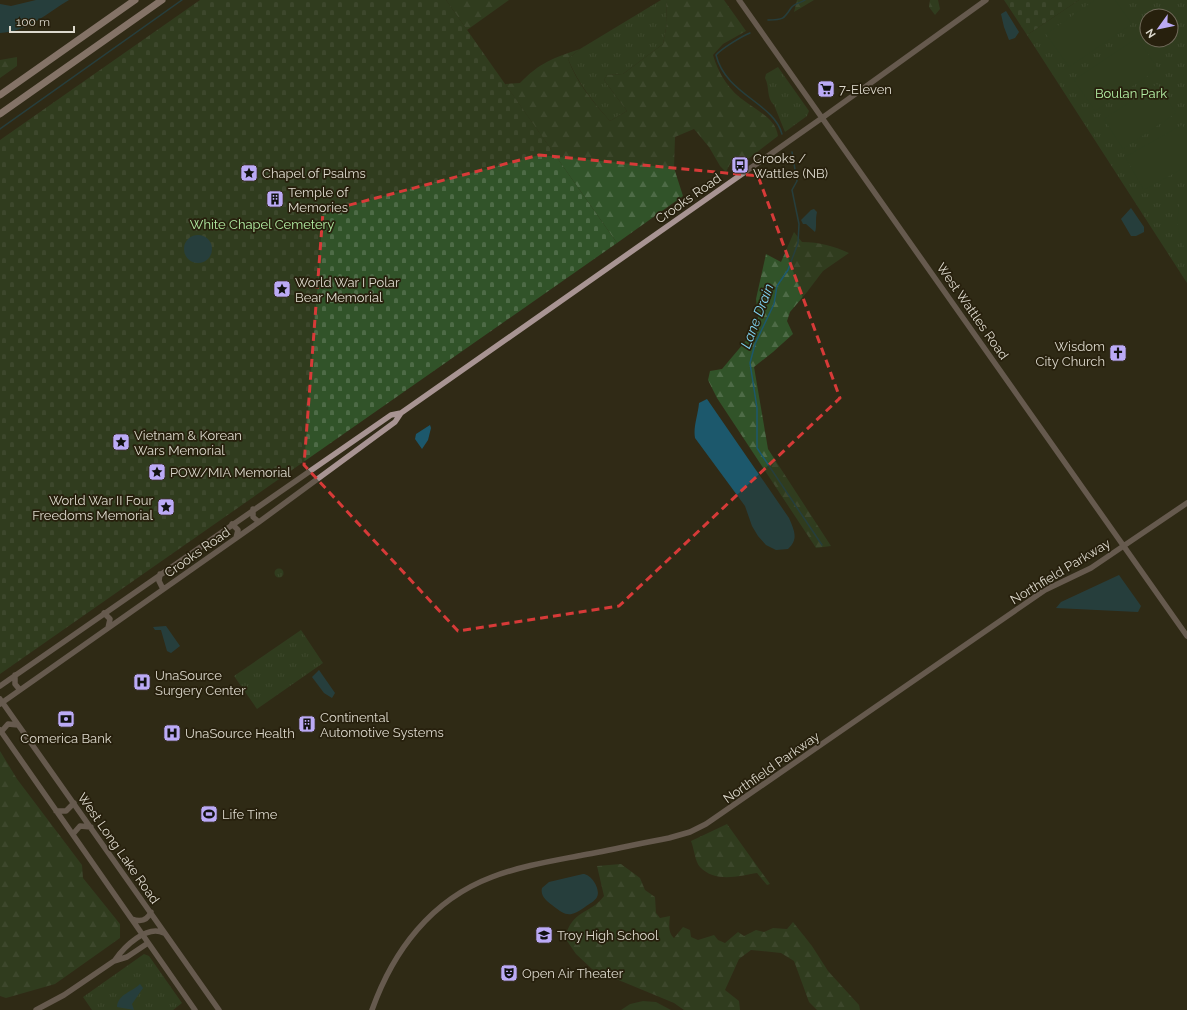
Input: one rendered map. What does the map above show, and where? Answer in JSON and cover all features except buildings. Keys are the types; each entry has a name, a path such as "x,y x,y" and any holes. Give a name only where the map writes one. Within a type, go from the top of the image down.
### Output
{"highway":[{"path":"0,95 135,0"},
{"path":"0,114 162,0"}],"main road":[{"name":"West Wattles Road","path":"739,0 1187,636"},
{"name":"Crooks Road","path":"1,702 260,522 395,422 401,413 822,118 986,0"},
{"name":"Crooks Road","path":"0,686 325,459 391,415 401,413"},
{"path":"325,459 330,464 329,471"},
{"name":"Northfield Parkway","path":"372,1010 390,967 413,934 437,909 465,890 491,877 524,867 669,838 690,832 706,824 1045,590 1091,568 1187,503"},
{"path":"253,509 253,517 260,522"},
{"path":"232,524 238,530 236,538"},
{"path":"160,574 159,582 163,589"},
{"path":"104,613 110,619 108,628"},
{"path":"15,675 15,684 20,690"},
{"name":"West Long Lake Road","path":"1,702 91,827 219,1010"},
{"path":"18,725 8,724 1,731 195,1010"},
{"path":"56,810 66,812 74,803"},
{"path":"73,834 80,826 91,827"},
{"path":"132,919 143,921 148,918 151,912"},
{"path":"36,1010 57,1000 114,960 122,950 143,935 155,930 165,933"},
{"path":"114,960 127,957 148,943"}],"highlighted area":[{"path":"539,155 758,176 840,398 619,606 458,631 304,465 323,212"}],"green space":[{"name":"White Chapel Cemetery","path":"200,0 446,0 617,243 0,674 0,140"},
{"path":"446,0 509,0 467,30"},
{"path":"661,0 666,0 667,23 663,44 623,74 607,75 604,80 627,111 610,121 586,92 568,59 580,49"},
{"path":"666,0 724,0 746,31 723,44 713,55 715,62 725,82 740,98 770,120 777,130 778,136 748,159 742,156 732,160 726,172 720,166 709,147 694,129 675,137 674,168 683,196 617,243 505,84 520,83 534,70 548,62 580,49 568,59 581,84 610,121 627,111 604,80 607,75 623,74 663,44 667,23"},
{"path":"797,0 814,0 794,12"},
{"path":"930,0 938,0 940,9 935,15 929,7"},
{"path":"1004,0 1079,0 1027,35"},
{"name":"Boulan Park","path":"1079,0 1187,0 1187,283 1027,35"},
{"path":"1095,0 1115,0 1132,24 1069,67 1046,34"},
{"path":"1137,38 1139,41 1139,48 1144,48 1158,69 1095,111 1074,80"},
{"path":"17,57 17,66 0,78 0,60"},
{"path":"778,67 809,111 807,116 785,132 770,99 765,78 766,74"},
{"path":"1157,84 1176,113 1123,149 1104,119"},
{"path":"1182,125 1187,134 1187,166 1144,190 1125,157"},
{"path":"1187,187 1187,252 1178,228 1178,212"},
{"path":"794,232 802,242 826,245 849,253 823,271 790,312 787,321 793,334 754,367 768,449 831,546 816,548 717,398 708,380 710,371 722,369 749,337 758,318 756,299 766,254 781,262"},
{"path":"279,568 284,573 279,578 274,573"},
{"path":"301,630 323,663 257,709 234,676"},
{"path":"0,751 17,779 82,865 83,878 120,924 120,938 55,984 6,998 0,996"},
{"path":"727,824 770,884 767,885 757,873 735,877 720,877 706,872 698,865 691,841"},
{"path":"621,864 640,878 645,890 655,897 656,913 660,918 670,916 670,931 674,938 683,927 690,930 691,937 698,940 714,935 718,940 725,943 738,932 744,936 756,930 764,932 773,928 787,929 793,922 812,946 828,971 859,1005 860,1010 817,1010 809,1002 794,961 781,953 751,950 739,959 725,990 739,1001 740,1010 684,1010 674,1003 592,969 576,954 565,938 572,922 582,913 599,902 604,896 597,866"},
{"path":"144,954 149,956 182,1003 173,1010 92,1010 83,997"},
{"path":"643,1001 656,1002 671,1010 621,1010 630,1004"}],"water":[{"path":"36,0 69,0 28,26 10,32 0,33 0,4 11,6"},
{"path":"1006,11 1019,32 1015,38 1009,40 1001,14"},
{"path":"1131,208 1144,227 1144,232 1136,236 1131,236 1121,219"},
{"path":"814,209 817,212 815,232 806,224 803,224 801,220"},
{"path":"198,235 208,239 212,249 208,259 198,263 188,259 184,249 188,239"},
{"path":"707,399 789,518 794,530 794,542 788,549 776,550 766,545 758,536 752,526 745,506 695,438 695,425 699,403"},
{"path":"430,425 431,428 428,440 422,449 415,439 416,434"},
{"path":"1119,575 1141,606 1138,612 1056,608 1061,602"},
{"path":"166,626 180,646 171,653 167,651 161,630 155,630 153,627"},
{"path":"319,670 335,693 332,698 324,693 312,677"},
{"path":"583,874 592,879 598,890 598,894 595,900 576,913 565,914 561,912 543,896 542,888 549,882"},
{"path":"140,984 143,988 132,1004 134,1010 117,1007 123,996"}],"waterway":[{"path":"0,129 182,0"},
{"name":"Lane Drain","path":"768,20 777,20 782,18 787,15 792,6 805,0"},
{"name":"Lane Drain","path":"750,33 722,49 716,55 721,69 729,80 769,114 777,123 782,134"},
{"name":"Lane Drain","path":"792,152 797,181 792,190 799,224 798,243 788,270 777,286 774,304 755,344 750,363 757,408 757,448 822,545"}],"place":[{"name":"7-Eleven","path":"826,89"},
{"name":"Crooks / Wattles (NB)","path":"740,165"},
{"name":"Chapel of Psalms","path":"249,173"},
{"name":"Temple of Memories","path":"275,199"},
{"name":"World War I Polar Bear Memorial","path":"282,289"},
{"name":"Wisdom City Church","path":"1118,353"},
{"name":"Vietnam & Korean Wars Memorial","path":"121,442"},
{"name":"POW/MIA Memorial","path":"157,472"},
{"name":"World War II Four Freedoms Memorial","path":"166,507"},
{"name":"UnaSource Surgery Center","path":"142,682"},
{"name":"Comerica Bank","path":"66,719"},
{"name":"Continental Automotive Systems","path":"307,724"},
{"name":"UnaSource Health","path":"172,733"},
{"name":"Life Time","path":"209,814"},
{"name":"Troy High School","path":"544,935"},
{"name":"Open Air Theater","path":"509,973"}]}
